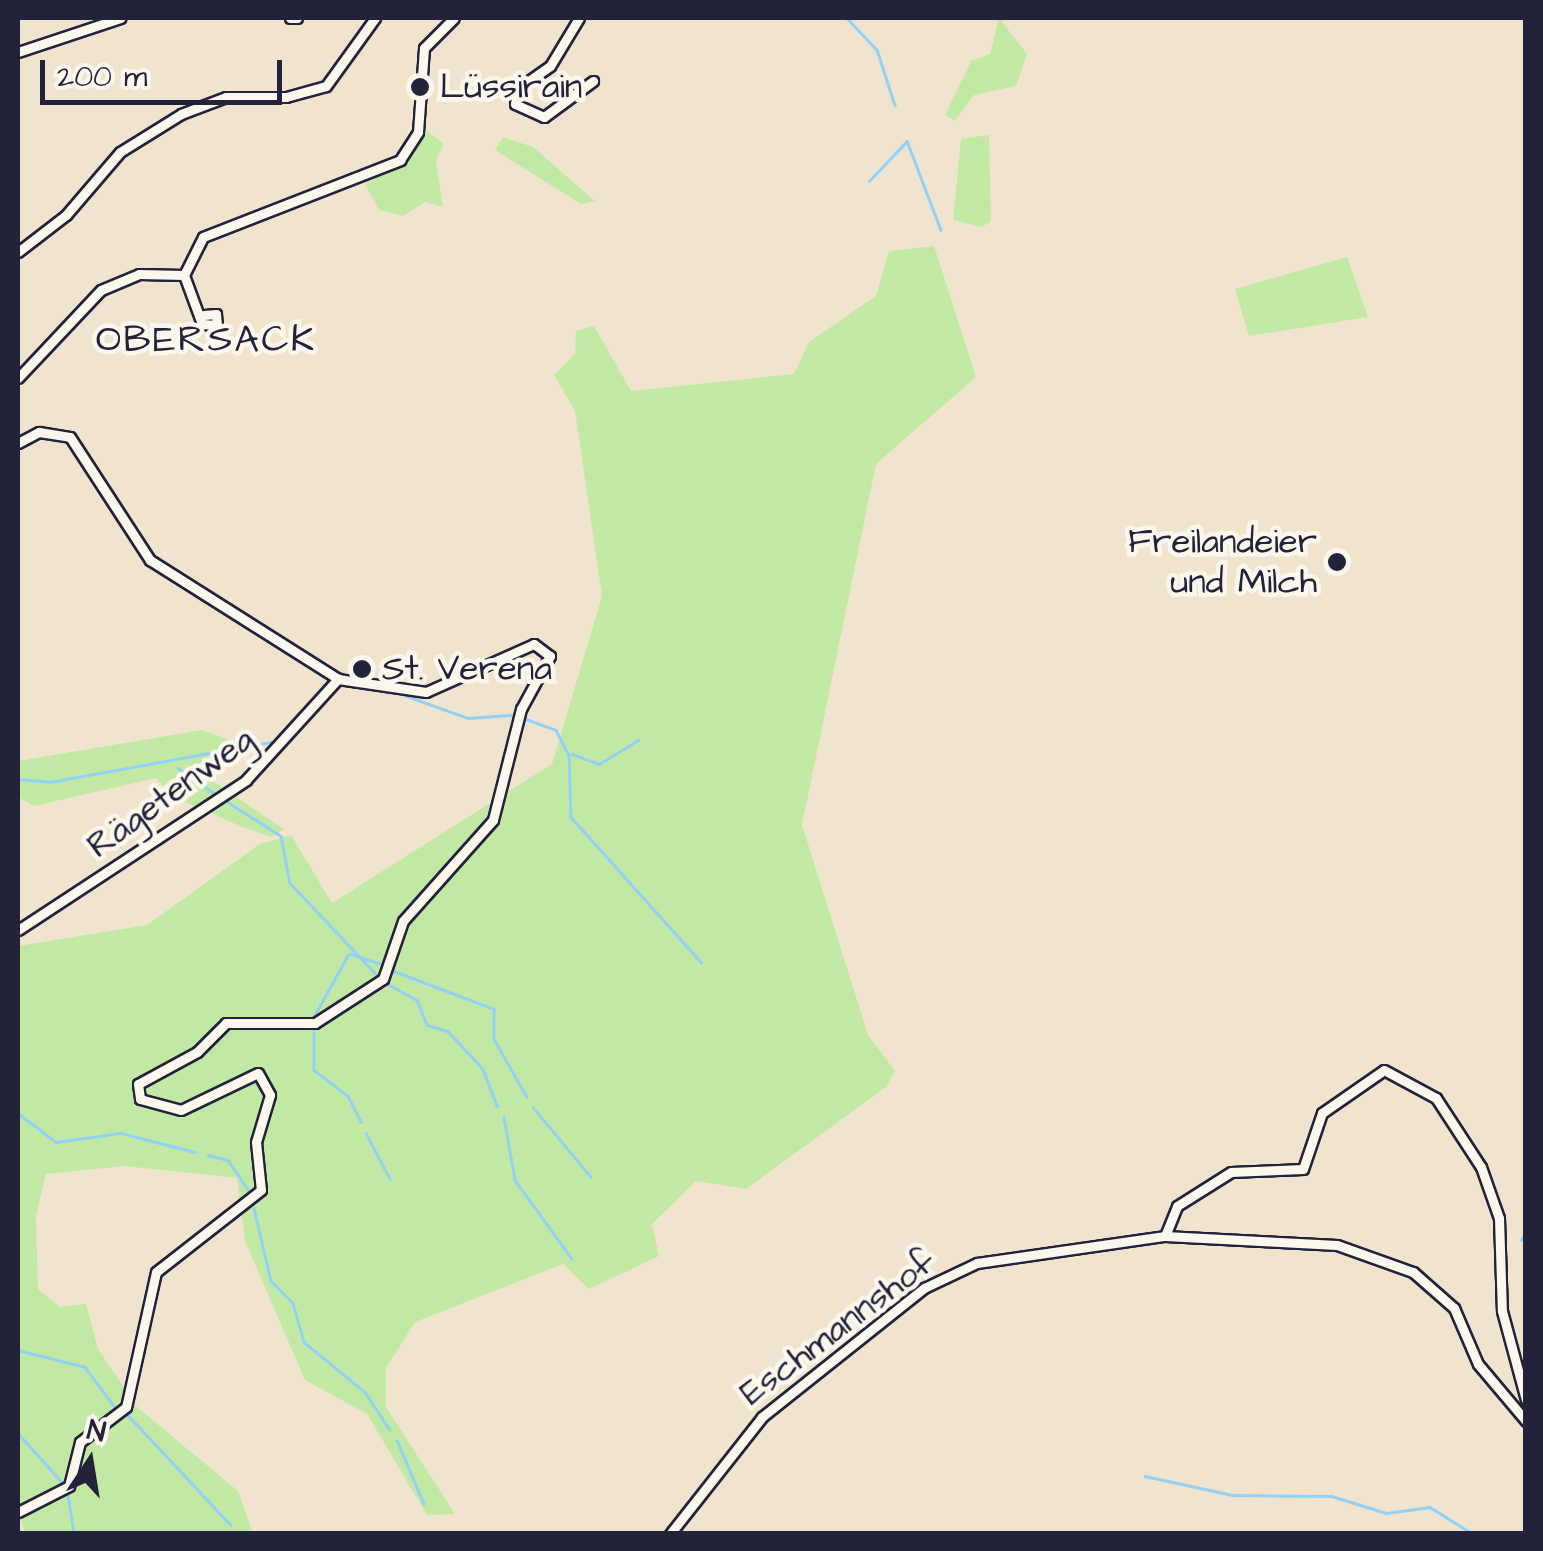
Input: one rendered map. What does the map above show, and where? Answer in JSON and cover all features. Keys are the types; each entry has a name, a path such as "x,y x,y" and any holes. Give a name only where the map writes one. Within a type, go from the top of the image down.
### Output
{"street":[{"path":"18,52 120,18"},
{"path":"18,252 54,227 120,152 174,118 226,97 286,98 326,86 375,18"},
{"path":"204,315 184,276 195,247 230,221 400,160 418,132 424,48 454,18"},
{"path":"579,18 550,66 518,88 515,104 544,117 593,81"},
{"path":"18,378 102,290 140,274 184,276"},
{"path":"18,443 40,432 70,437 150,560 338,680 426,692 534,644 550,651 521,709 489,828 403,922 383,980 315,1022 226,1023 198,1052 138,1084 140,1099 180,1110 258,1074 270,1095 256,1142 261,1190 156,1272 126,1407 80,1442 69,1486 18,1512"},
{"name":"Rägetenweg","path":"18,930 228,794 286,744 338,680"},
{"path":"1165,1236 1176,1206 1230,1172 1303,1170 1322,1113 1384,1070 1436,1098 1481,1166 1499,1218 1502,1310 1526,1400"},
{"name":"Eschmannshof","path":"670,1534 762,1417 924,1288 978,1262 1089,1246 1165,1236 1337,1244 1413,1272 1454,1308 1478,1364 1526,1421"}],"green space":[{"path":"999,18 1027,54 1016,86 974,95 955,121 945,115 971,61 990,54"},
{"path":"426,130 444,144 436,160 443,207 425,202 403,216 379,210 365,184 407,161"},
{"path":"989,135 991,221 982,227 953,220 961,139"},
{"path":"503,137 533,147 595,201 581,204 495,150"},
{"path":"934,246 976,377 876,464 802,825 868,1035 895,1071 886,1087 746,1189 696,1181 652,1224 659,1256 589,1289 563,1264 415,1322 386,1368 386,1407 455,1514 427,1515 367,1414 305,1380 245,1241 237,1178 125,1166 46,1174 36,1216 38,1289 60,1307 86,1304 98,1349 137,1407 238,1491 252,1531 25,1533 18,1511 18,946 147,925 260,844 291,835 332,903 552,764 602,596 575,411 554,375 575,354 576,331 594,326 631,391 794,374 809,342 876,296 889,251"},
{"path":"1347,257 1368,317 1249,336 1235,289"},
{"path":"202,730 238,743 233,764 205,776 284,829 271,837 245,828 173,797 156,778 34,806 18,797 18,761"}],"waterway":[{"path":"847,18 877,50 895,105"},
{"path":"907,141 941,230"},
{"path":"869,181 906,142"},
{"path":"404,695 468,718 511,715"},
{"path":"526,719 556,730 569,755 571,817 701,962"},
{"path":"572,754 599,764 638,740"},
{"path":"18,779 50,782 275,741"},
{"path":"178,768 217,795"},
{"path":"223,799 281,836 290,883 377,975"},
{"path":"351,954 382,964"},
{"path":"314,1016 348,955"},
{"path":"394,971 494,1009 494,1039 527,1097"},
{"path":"388,984 417,1000 427,1025 448,1031 483,1069 497,1106"},
{"path":"314,1029 314,1070 348,1096 361,1122"},
{"path":"533,1107 591,1177"},
{"path":"18,1113 56,1142 121,1133 195,1152"},
{"path":"504,1117 515,1180 572,1259"},
{"path":"366,1133 390,1179"},
{"path":"208,1155 228,1160 250,1193"},
{"path":"254,1208 271,1281 293,1303 304,1342 365,1392 390,1430"},
{"path":"1521,1240 1526,1233"},
{"path":"18,1350 85,1367 115,1407"},
{"path":"127,1414 231,1525"},
{"path":"18,1433 62,1482"},
{"path":"397,1440 424,1504"},
{"path":"1145,1476 1232,1495 1332,1496 1386,1513 1430,1507 1473,1534"},
{"path":"68,1495 74,1534"}],"place":[{"name":"Lüssirain","path":"420,87"},
{"name":"Freilandeier und Milch","path":"1337,562"},
{"name":"St. Verena","path":"362,669"}],"district":[{"name":"OBERSACK","path":"206,341"}]}
